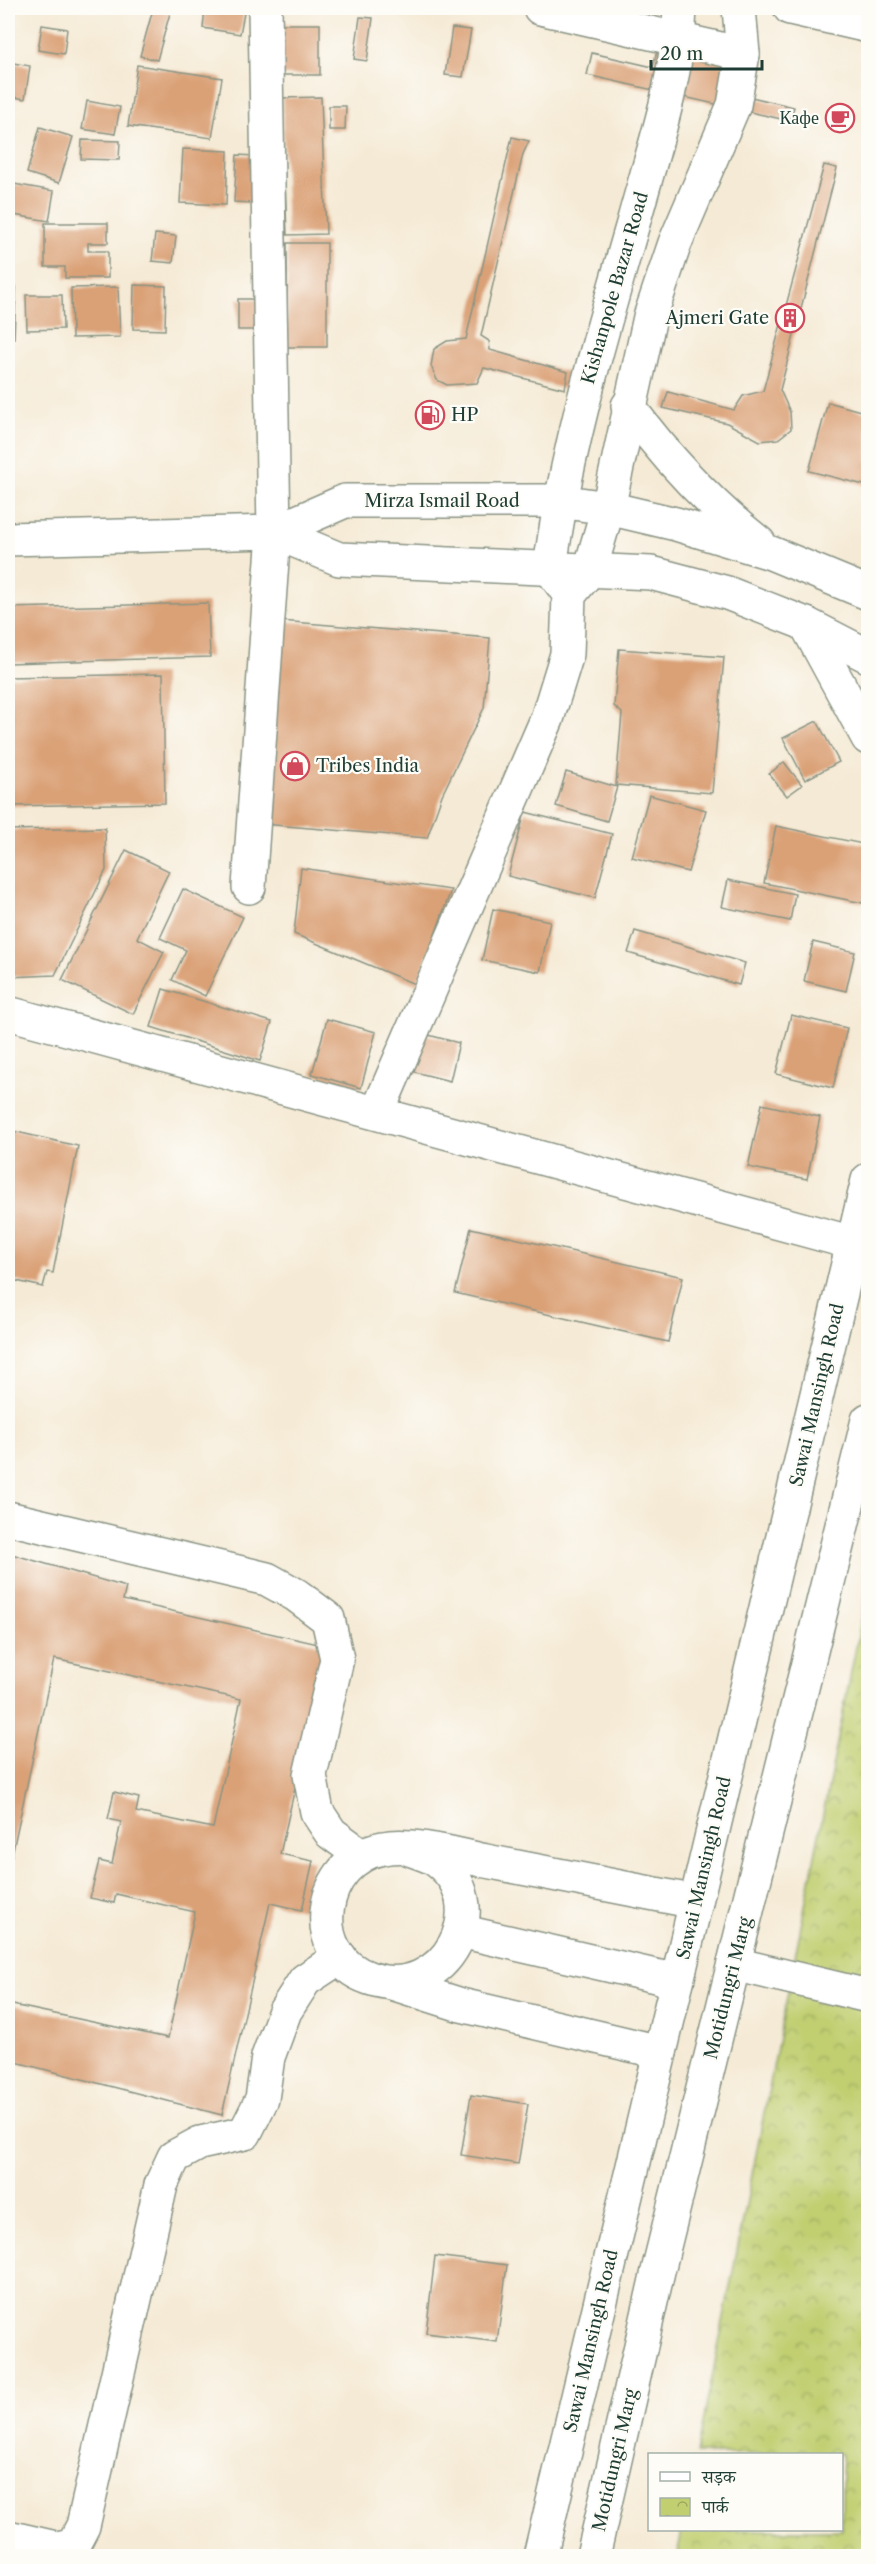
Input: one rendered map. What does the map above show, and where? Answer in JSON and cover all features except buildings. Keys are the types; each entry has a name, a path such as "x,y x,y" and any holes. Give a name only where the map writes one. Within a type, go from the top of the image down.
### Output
{"main road":[{"path":"249,886 274,532 266,8"},
{"path":"540,8 679,23 743,54"},
{"path":"569,595 590,570 608,508 628,406 650,317 675,243 734,105 743,54 739,8"},
{"path":"790,8 868,26"},
{"name":"Kishanpole Bazar Road","path":"550,568 559,501 664,113 679,23"},
{"path":"628,406 657,445 695,486 771,553"},
{"name":"Mirza Ismail Road","path":"8,539 274,532 345,501 559,501 608,508 676,524 771,553 868,593"},
{"path":"274,532 339,559 651,573 727,593 806,624 868,656"},
{"path":"377,1113 547,719 567,654 569,595 550,568"},
{"path":"806,624 868,738"},
{"path":"8,1013 853,1243"},
{"name":"Sawai Mansingh Road","path":"540,2556 868,1180"},
{"name":"Motidungri Marg","path":"593,2556 734,1964 860,1474 868,1420"},
{"path":"8,1518 267,1579 296,1595 328,1619 337,1659 310,1775 317,1812 331,1833 361,1855"},
{"path":"660,2052 461,2005 392,1983 368,1978 340,1957 329,1936 326,1913 330,1890 343,1870 361,1855 384,1847 464,1856 696,1902"},
{"path":"392,1983 416,1980 436,1969 457,1943 463,1920 460,1896 450,1874 433,1858 407,1848"},
{"path":"460,1931 677,1982"},
{"path":"8,2537 56,2548 74,2544 83,2526 161,2186 174,2157 200,2143 245,2133 262,2099 268,2057 285,2012 305,1980 340,1957"},
{"path":"734,1964 868,1996"}],"green space":[{"path":"868,1586 868,2556 677,2556 682,2531 843,2531 843,2453 697,2453"}],"place":[{"name":"Кафе","path":"840,118"},
{"name":"Ajmeri Gate","path":"790,318"},
{"name":"HP","path":"430,415"},
{"name":"Tribes India","path":"295,766"}]}
